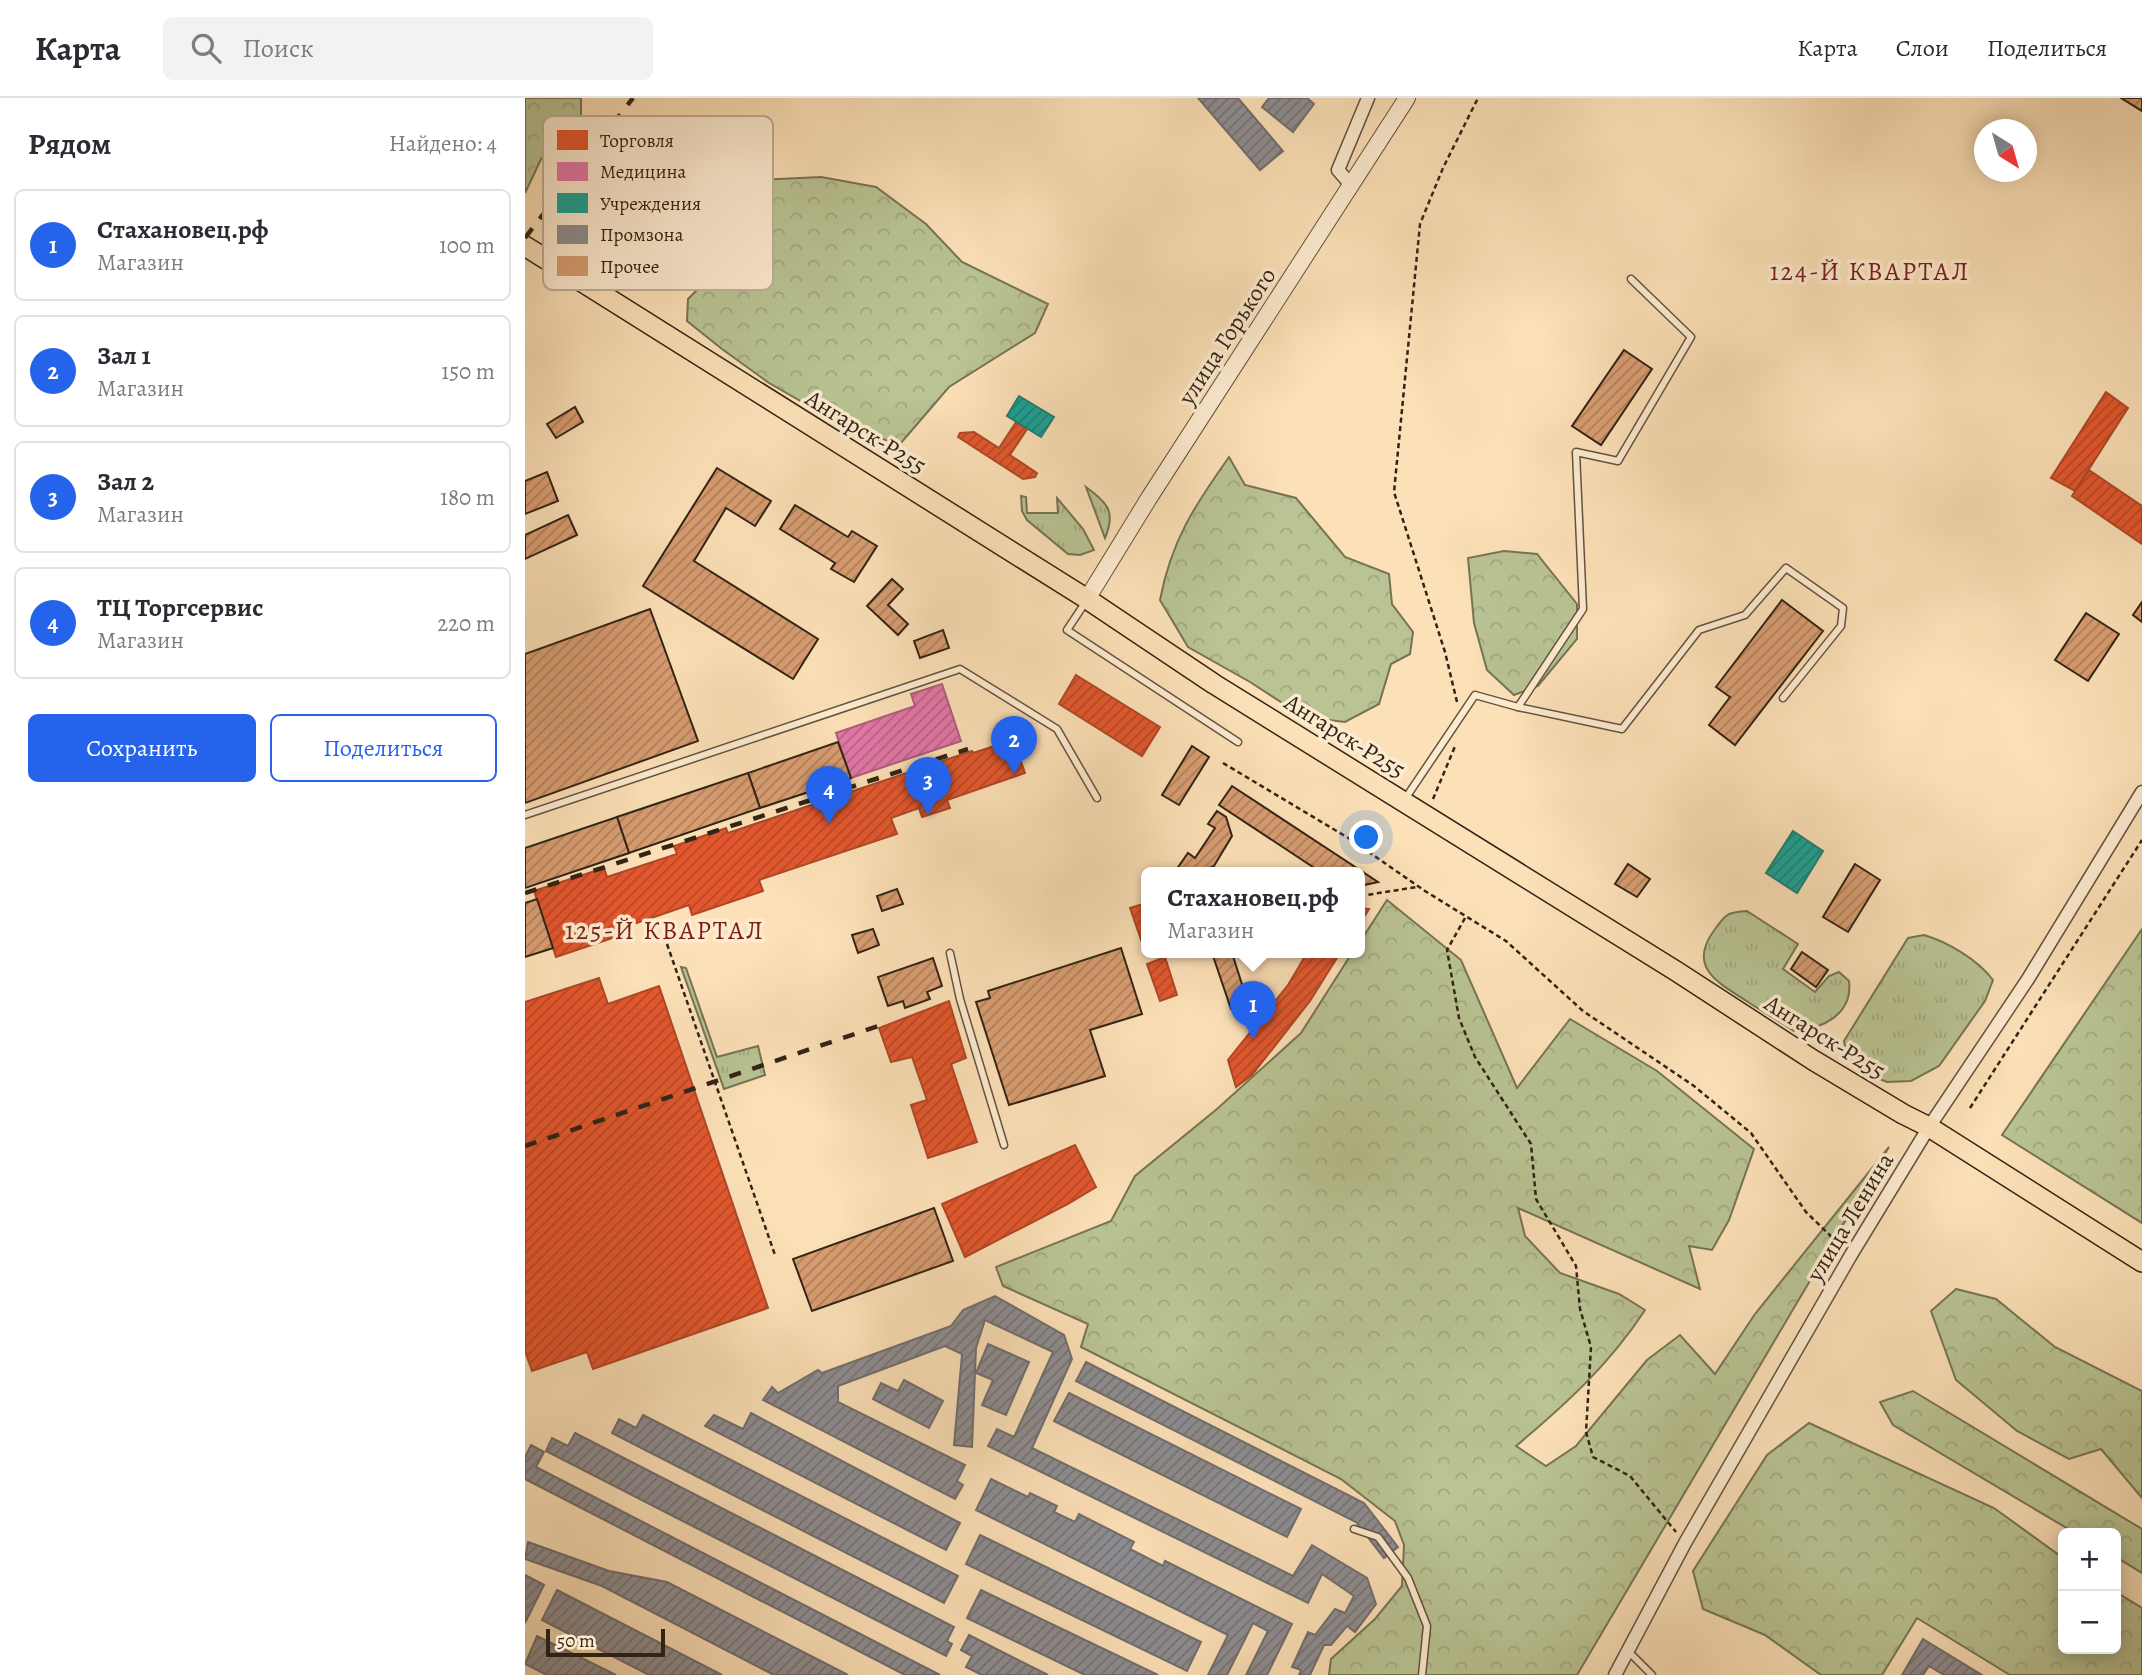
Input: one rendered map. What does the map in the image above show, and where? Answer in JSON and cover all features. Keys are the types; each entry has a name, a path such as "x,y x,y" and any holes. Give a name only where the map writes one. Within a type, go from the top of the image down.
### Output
{"main road":[{"name":"Ангарск-Р255","path":"525,246 543,257"},
{"name":"Ангарск-Р255","path":"595,290 1087,599 1214,684 2142,1262"}],"street":[{"path":"1352,185 1338,170 1368,98"},
{"name":"улица Горького","path":"1087,599 1149,498 1408,98"},
{"name":"улица Ленина","path":"1615,1675 1685,1543 1851,1255 1929,1127 2028,979 2142,792"}],"lane":[{"path":"1518,706 1583,609 1576,452 1618,461 1691,337 1631,279"},
{"path":"1403,801 1475,695 1622,729 1699,629 1745,615 1786,568 1843,608 1841,626 1783,698"},
{"path":"1087,599 1067,630 1238,742"},
{"path":"525,815 960,669 1057,729 1097,798"},
{"path":"950,953 960,999 1004,1145"},
{"path":"1354,1529 1378,1538 1408,1578 1427,1626 1422,1675"},
{"path":"1628,1651 1652,1675"}],"path":[{"path":"1426,815 1458,741 1458,707 1445,653 1394,492 1420,224 1443,168 1478,98"},
{"path":"1223,763 1350,839 1465,918 1506,941 1583,1011 1695,1086 1751,1133 1806,1212 1851,1255"},
{"path":"1970,1108 2142,839"},
{"path":"1365,895 1417,887"},
{"path":"1465,918 1447,950 1459,1018 1475,1057 1531,1144 1536,1199 1576,1266 1580,1309 1591,1347 1586,1432 1593,1457 1630,1476 1685,1543"},
{"path":"667,944 775,1255"}],"green space":[{"path":"525,98 581,98 581,116 543,116 543,157 525,193"},
{"path":"821,177 876,187 926,224 962,262 1048,304 1035,333 949,387 900,444 853,431 769,383 687,321 688,299 697,290 773,290 773,179"},
{"path":"1229,457 1245,485 1296,498 1345,557 1389,574 1392,604 1413,632 1410,654 1391,664 1379,704 1345,722 1304,717 1188,647 1160,600 1171,560 1186,524"},
{"path":"1086,487 1105,503 1108,509 1110,521 1105,538"},
{"path":"1021,496 1026,497 1027,513 1058,513 1057,498 1083,529 1094,550 1080,555 1068,554 1027,520 1022,511"},
{"path":"1504,551 1537,554 1577,604 1577,639 1538,686 1514,695 1487,670 1474,623 1468,558"},
{"path":"1387,900 1461,960 1517,1088 1570,1019 1657,1071 1754,1149 1729,1220 1712,1250 1689,1246 1700,1289 1518,1208 1525,1236 1560,1273 1619,1294 1645,1310 1617,1348 1586,1383 1516,1446 1546,1466 1576,1446 1647,1360 1680,1335 1715,1374 1755,1314 1889,1147 1577,1675 1329,1675 1331,1659 1375,1619 1402,1586 1404,1545 1395,1521 1341,1479 1081,1347 1088,1324 1003,1286 996,1267 1111,1221 1135,1176 1217,1109 1301,1033 1349,958 1365,958 1365,934"},
{"path":"1747,911 1798,944 1783,969 1815,992 1829,976 1839,972 1849,981 1846,1002 1834,1018 1815,1027 1794,1031 1727,989 1711,974 1704,956 1713,932 1727,916"},
{"path":"2142,929 2142,1223 2002,1135"},
{"path":"1924,935 1962,953 1993,980 1985,1001 1939,1066 1911,1081 1887,1082 1867,1074 1847,1058 1844,1041 1908,938"},
{"path":"681,967 686,968 717,1057 758,1046 765,1075 724,1089"},
{"path":"1956,1289 1996,1299 2055,1347 2142,1391 2142,1498 2101,1449 2069,1459 2017,1431 1956,1380 1931,1311"},
{"path":"1913,1391 2142,1529 2142,1573 2121,1560 2121,1528 2067,1528 1893,1425 1880,1402"},
{"path":"1809,1423 1994,1508 2058,1554 2058,1654 2121,1654 2121,1595 2142,1608 2142,1675 2010,1675 1917,1618 1882,1675 1821,1675 1765,1635 1703,1609 1693,1571 1767,1455"}],"building: Торговля":[{"path":"2106,392 2128,408 2075,491 2051,478"},
{"path":"1016,422 1027,429 1010,455 1037,473 1035,477 1023,479 958,437 960,433 974,432 999,448"},
{"path":"2089,470 2142,506 2142,544 2072,496"},
{"path":"1076,675 1160,727 1142,756 1059,704"},
{"path":"1013,740 1025,773 947,800 950,808 922,817 919,808 891,818 897,834 759,880 763,891 692,915 689,905 622,928 624,934 556,957 534,891 604,868 607,877 677,854 674,846 726,828 728,833 972,751 973,753"},
{"path":"1141,905 1141,940 1130,908"},
{"path":"1165,958 1177,995 1160,1001 1147,964"},
{"path":"1304,958 1337,958 1310,1001 1252,1075 1236,1087 1228,1060 1288,985"},
{"path":"599,978 608,1004 659,986 768,1308 593,1369 587,1352 532,1371 525,1351 525,1002"},
{"path":"949,1001 966,1058 951,1064 977,1142 928,1158 911,1105 927,1100 912,1057 891,1062 879,1028"},
{"path":"1075,1145 1096,1187 965,1257 942,1204"}],"building: Медицина":[{"path":"942,684 961,741 851,778 836,733 915,706 911,694"}],"building: Учреждения":[{"path":"1019,396 1054,417 1041,437 1007,416"},
{"path":"1793,831 1823,851 1797,893 1766,873"}],"building: Промзона":[{"path":"1198,98 1238,98 1283,151 1260,170"},
{"path":"1269,98 1307,98 1314,104 1293,132 1262,107"},
{"path":"995,1296 1064,1335 1072,1359 1032,1448 1293,1576 1312,1545 1367,1578 1376,1604 1355,1632 1347,1626 1331,1645 1324,1645 1310,1675 1299,1675 1301,1670 1292,1667 1308,1632 1315,1635 1335,1609 1345,1613 1354,1596 1322,1574 1308,1603 988,1446 997,1429 1014,1437 1053,1352 985,1320 976,1348 972,1447 954,1445 962,1354 945,1346 838,1386 838,1402 965,1465 957,1481 963,1485 955,1499 763,1400 772,1387 778,1393 818,1370 822,1373 951,1326 963,1310"},
{"path":"988,1344 1029,1362 1006,1415 982,1405 993,1380 976,1373"},
{"path":"1086,1362 1364,1503 1398,1547 1384,1558 1356,1522 1076,1381"},
{"path":"904,1380 943,1401 929,1428 873,1399 881,1383 898,1391"},
{"path":"1069,1393 1301,1509 1287,1537 1054,1421"},
{"path":"751,1413 960,1523 946,1550 705,1426 714,1415 743,1429"},
{"path":"643,1415 958,1576 944,1603 612,1433 619,1419 636,1428"},
{"path":"575,1433 954,1627 947,1641 952,1644 946,1656 546,1451 552,1438 568,1446"},
{"path":"531,1445 544,1452 536,1467 940,1675 905,1675 525,1479 525,1457"},
{"path":"991,1479 1028,1497 1030,1493 1057,1506 1054,1512 1075,1522 1079,1514 1134,1542 1130,1549 1163,1566 1165,1561 1292,1624 1267,1675 1246,1675 1268,1631 1253,1623 1227,1675 1208,1675 1228,1635 976,1510"},
{"path":"980,1535 1201,1642 1187,1671 966,1564"},
{"path":"528,1542 609,1571 667,1582 848,1675 774,1675 602,1586 525,1559"},
{"path":"525,1575 544,1585 525,1623"},
{"path":"557,1590 722,1675 649,1675 542,1620"},
{"path":"981,1590 1158,1675 1085,1675 967,1618"},
{"path":"969,1635 1048,1675 982,1675 966,1667 972,1656 961,1650"},
{"path":"537,1636 616,1675 547,1675 525,1664"},
{"path":"1923,1639 1982,1675 1944,1675 1929,1666 1923,1675 1902,1675"}],"building: Прочее":[{"path":"2121,98 2142,98 2142,111"},
{"path":"1624,350 1652,369 1601,445 1572,426"},
{"path":"575,407 583,422 556,438 547,424"},
{"path":"717,468 771,501 755,526 726,508 694,561 818,639 793,679 643,586"},
{"path":"547,472 558,501 525,514 525,481"},
{"path":"795,505 848,537 852,531 877,546 854,582 831,569 835,563 780,529"},
{"path":"568,515 577,535 525,559 525,535"},
{"path":"892,579 903,589 888,605 908,624 898,635 867,606"},
{"path":"1782,600 1823,631 1735,745 1709,725 1730,697 1716,687"},
{"path":"2142,602 2142,622 2133,615"},
{"path":"650,609 698,741 525,803 525,654"},
{"path":"2086,613 2119,634 2088,681 2055,660"},
{"path":"943,630 949,648 920,658 914,641"},
{"path":"838,742 851,778 760,808 748,773"},
{"path":"1192,746 1209,757 1179,805 1162,795"},
{"path":"748,773 760,808 629,853 617,817"},
{"path":"1232,786 1355,867 1313,867 1219,805"},
{"path":"1217,811 1226,817 1232,836 1214,866 1178,867 1188,853 1195,858 1215,828 1208,824"},
{"path":"617,817 629,853 525,888 525,848"},
{"path":"1628,864 1650,879 1637,897 1615,884"},
{"path":"1855,864 1880,880 1848,932 1823,917"},
{"path":"1365,873 1378,882 1365,885"},
{"path":"897,889 903,904 882,911 877,896"},
{"path":"537,899 553,948 525,957 525,903"},
{"path":"873,929 879,945 858,953 852,935"},
{"path":"1121,948 1142,1014 1090,1030 1105,1076 1009,1105 976,1002 990,998 988,991"},
{"path":"1802,952 1828,970 1816,987 1791,969"},
{"path":"933,958 942,986 927,992 930,999 905,1008 903,1001 888,1006 878,977"},
{"path":"1214,958 1234,958 1248,1003 1231,1009"},
{"path":"934,1208 953,1261 812,1311 793,1259"}],"railway":[{"path":"619,116 633,98"},
{"path":"525,238 543,215"},
{"path":"525,893 968,749"},
{"path":"525,1146 887,1023"}],"place":[{"name":"Зал 1","path":"1014,774"},
{"name":"Зал 2","path":"928,815"},
{"name":"ТЦ Торгсервис","path":"829,824"},
{"name":"Стахановец.рф","path":"1253,1039"}],"district":[{"name":"124-Й КВАРТАЛ","path":"1870,271"},
{"name":"125-Й КВАРТАЛ","path":"665,930"}]}
